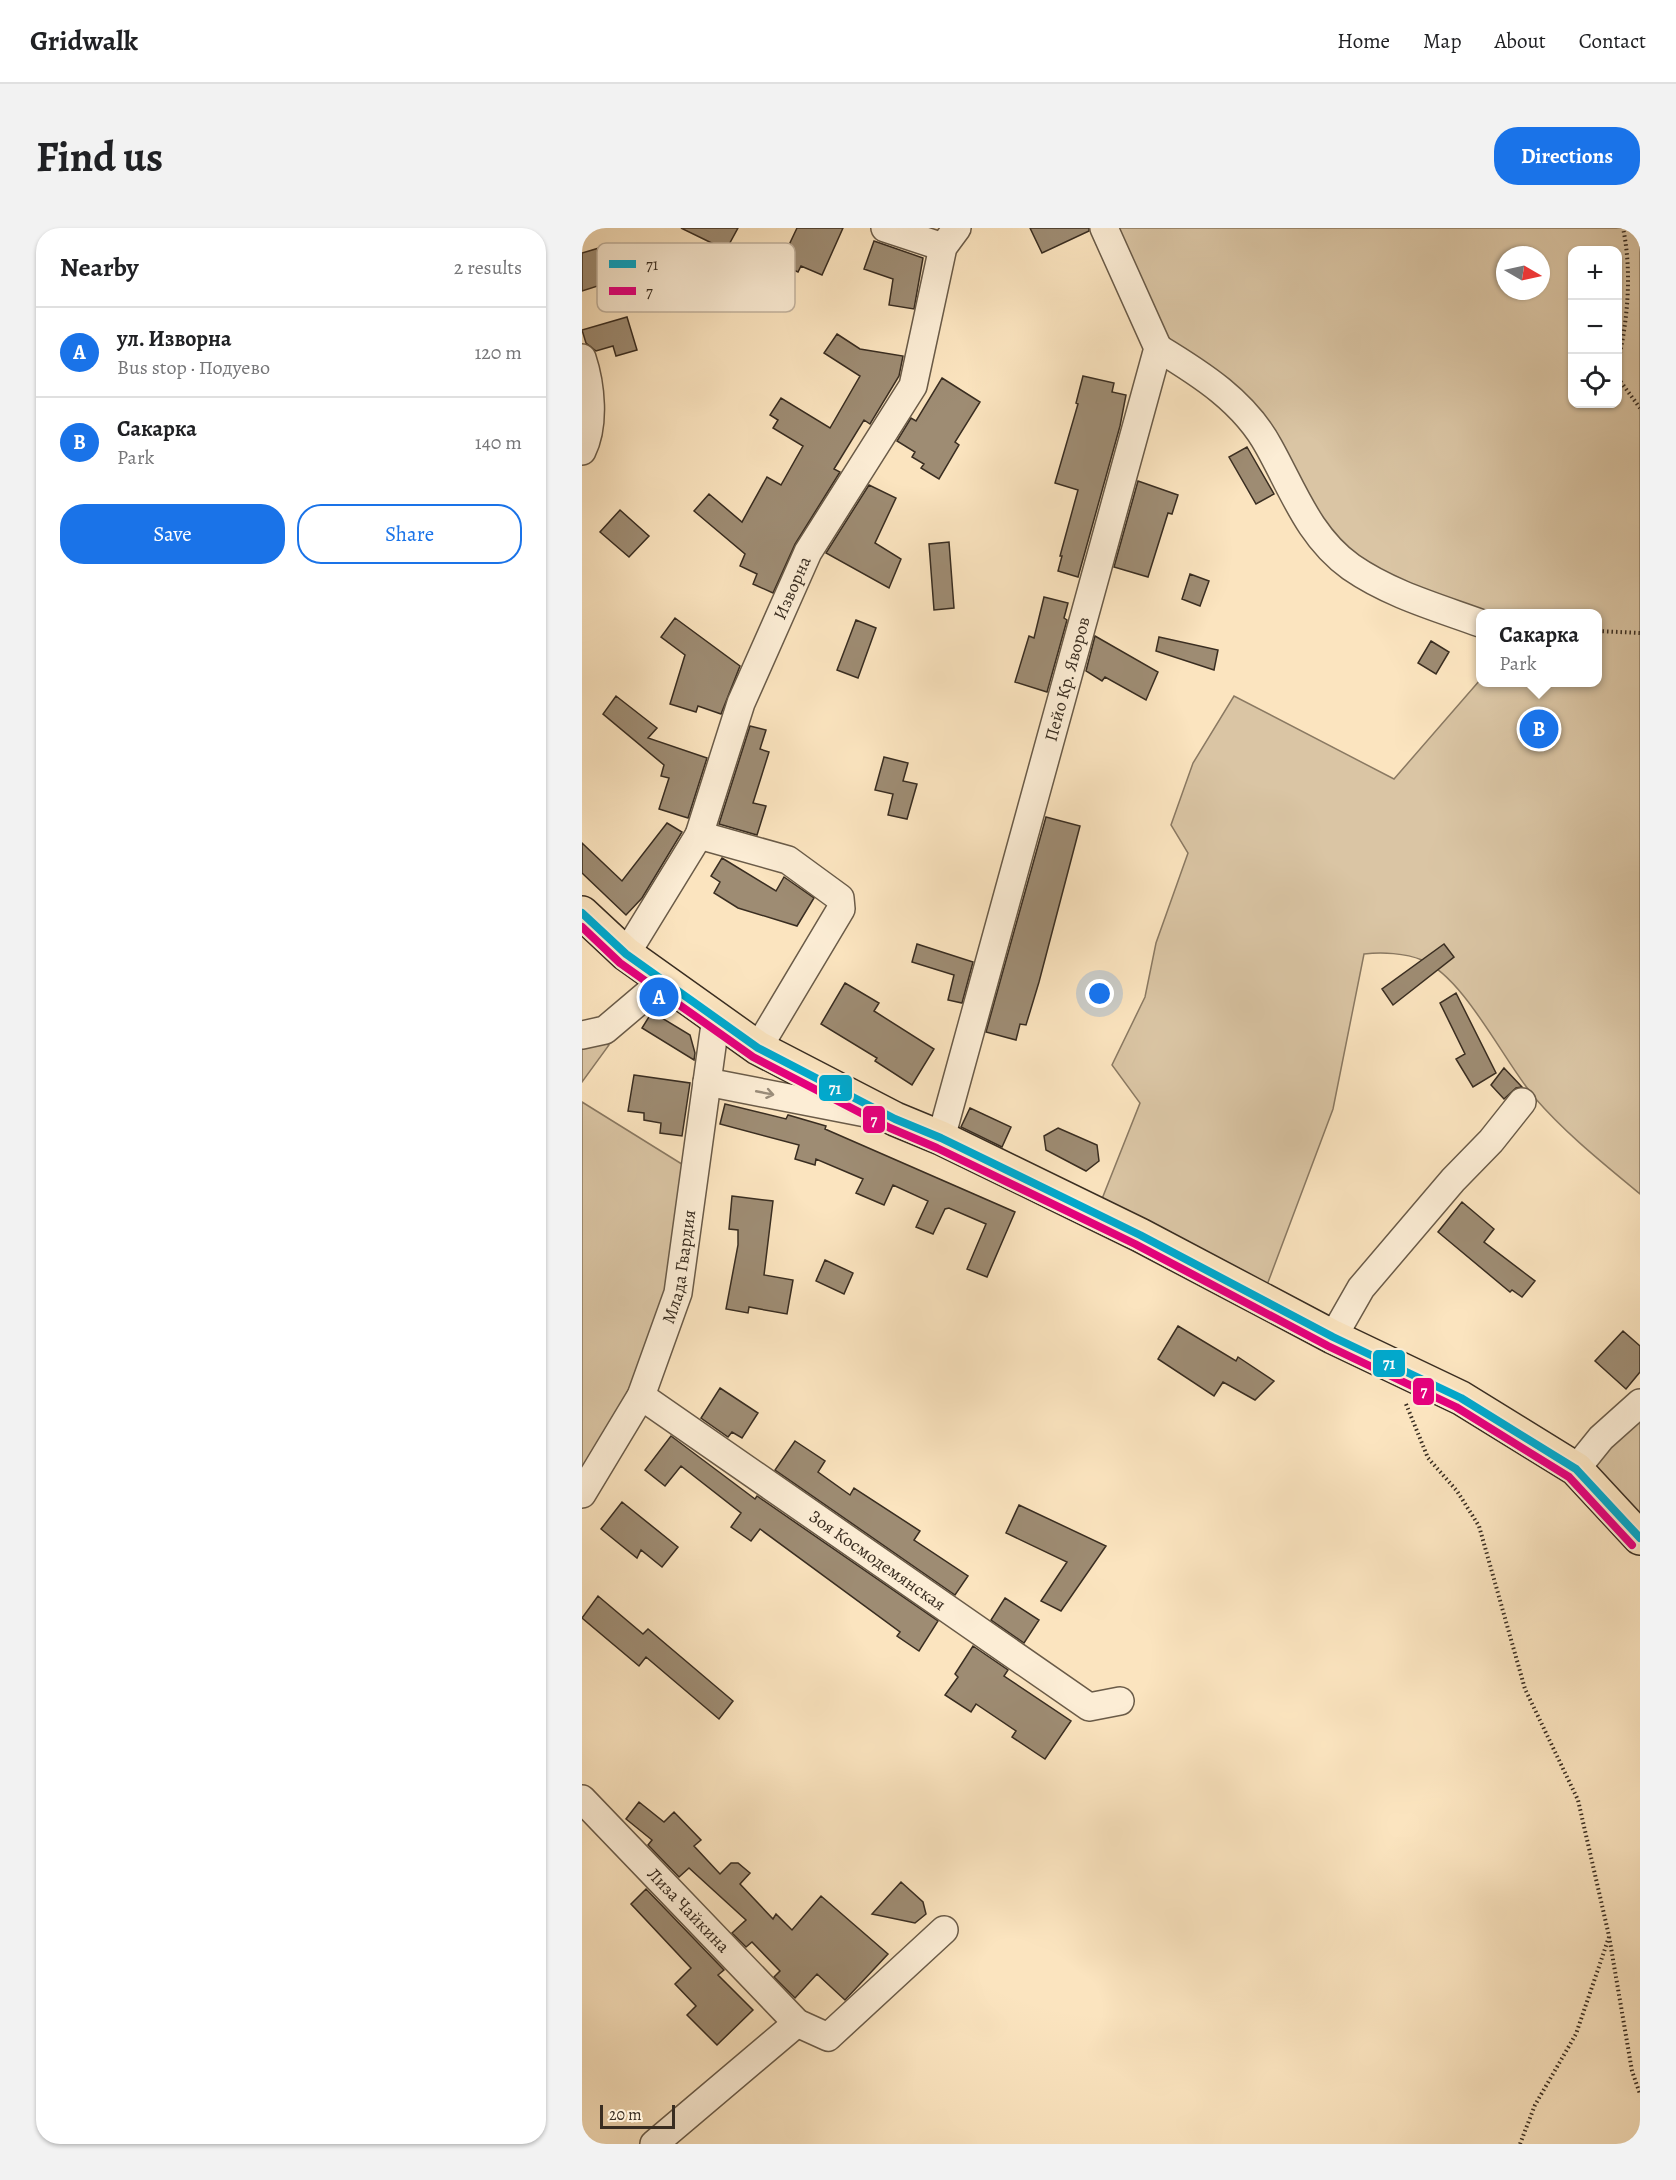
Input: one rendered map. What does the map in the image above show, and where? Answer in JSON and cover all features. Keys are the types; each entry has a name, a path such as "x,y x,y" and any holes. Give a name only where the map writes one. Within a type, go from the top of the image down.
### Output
{"main road":[{"path":"582,913 626,954 758,1048 895,1119 941,1138 1140,1235 1333,1337 1461,1398 1576,1469 1640,1538"}],"street":[{"path":"885,228 950,238"},
{"path":"1104,228 1158,348 1213,383 1242,409 1269,446 1287,487 1315,532 1350,566 1403,596 1476,622"},
{"name":"Изворна","path":"626,954 699,835 741,703 808,552 913,386 950,238"},
{"name":"Пейо Кр. Яворов","path":"941,1138 1158,348"},
{"path":"582,358 590,394 586,443 582,451"},
{"path":"699,835 788,860 840,898 841,909 758,1048"},
{"path":"582,1035 605,1030 664,980"},
{"name":"Млада Гвардия","path":"582,1494 641,1396 678,1293 716,1017"},
{"path":"707,1082 895,1119"},
{"path":"1333,1337 1360,1288 1491,1141 1522,1102"},
{"name":"Зоя Космодемянская","path":"641,1396 1089,1707 1120,1701"},
{"path":"1576,1469 1601,1438 1640,1403"},
{"name":"Лиза Чайкина","path":"582,1799 797,2022 828,2037 944,1930"},
{"path":"654,2144 797,2022"}],"path":[{"path":"1619,354 1627,312 1626,242 1623,228"},
{"path":"1622,385 1640,408"},
{"path":"1602,630 1640,633"},
{"path":"1403,1399 1428,1458 1457,1491 1479,1526 1525,1689 1578,1800 1609,1936 1632,2071 1640,2094"},
{"path":"1520,2144 1535,2105 1576,2034 1609,1936"}],"shaded area":[{"path":"1104,228 1640,228 1640,1194 1572,1136 1535,1098 1468,1002 1438,970 1422,960 1401,954 1364,954 1333,1109 1264,1293 1100,1204 1140,1103 1112,1065 1145,997 1156,943 1188,853 1171,825 1193,763 1234,696 1394,779 1476,685 1476,687 1602,687 1602,609 1476,609 1476,613 1350,566 1269,446 1158,348"},
{"path":"582,1036 609,1045 582,1082"},
{"path":"582,1102 693,1171 678,1293 582,1494"},
{"path":"1640,1403 1640,1538 1576,1469"}],"building":[{"path":"681,228 738,228 730,243 712,243"},
{"path":"797,228 843,228 822,275 801,266 798,272 795,271 795,243 790,243"},
{"path":"1030,228 1089,228 1089,231 1042,253"},
{"path":"874,241 923,258 914,309 889,305 893,279 864,269"},
{"path":"597,249 597,286 582,291 582,253"},
{"path":"627,317 637,350 616,356 613,346 596,351 586,343 582,330"},
{"path":"837,334 860,349 903,356 899,376 870,424 864,420 834,469 840,472 795,544 773,593 753,584 757,574 740,566 745,554 694,511 709,494 742,522 767,477 781,485 803,446 773,428 778,420 770,415 781,398 830,428 860,376 824,353"},
{"path":"1083,376 1114,383 1112,392 1126,395 1120,426 1078,577 1058,571 1078,490 1055,483 1078,404 1076,403"},
{"path":"942,378 980,402 955,442 959,445 939,479 921,468 924,464 912,457 915,452 897,441 911,418 916,421"},
{"path":"1247,447 1274,494 1256,504 1229,457"},
{"path":"1138,481 1178,495 1172,514 1168,513 1148,577 1114,567"},
{"path":"869,485 896,498 875,543 901,559 889,588 826,553"},
{"path":"620,510 649,536 629,557 600,532"},
{"path":"949,542 954,608 934,610 929,544"},
{"path":"1190,574 1209,581 1200,606 1182,599"},
{"path":"1044,597 1068,603 1064,618 1067,620 1047,692 1015,682 1029,636 1034,638"},
{"path":"675,618 740,666 721,714 698,706 696,712 670,704 685,655 661,637"},
{"path":"856,620 876,628 858,678 837,670"},
{"path":"1095,636 1158,672 1146,700 1105,677 1102,681 1086,671"},
{"path":"1159,637 1218,650 1214,670 1156,651"},
{"path":"1431,641 1449,652 1436,674 1418,663"},
{"path":"616,696 657,728 648,738 707,758 688,818 659,809 669,778 661,776 664,765 603,714"},
{"path":"750,726 766,730 760,749 769,752 753,803 766,806 757,835 719,824"},
{"path":"884,757 908,763 903,781 917,784 907,819 888,815 893,794 875,790"},
{"path":"1046,817 1080,826 1039,982 1026,1025 1020,1024 1016,1040 986,1032"},
{"path":"667,823 682,832 642,898 626,915 582,873 582,843 622,881"},
{"path":"722,858 776,891 784,877 814,898 797,926 738,908 714,893 720,882 711,876"},
{"path":"917,944 973,962 962,1003 948,1000 954,975 912,962"},
{"path":"1444,944 1454,957 1393,1005 1382,989"},
{"path":"845,983 879,1003 874,1011 934,1049 912,1085 875,1061 877,1058 821,1024"},
{"path":"1456,993 1496,1073 1473,1087 1456,1059 1465,1054 1440,1003"},
{"path":"652,1012 690,1035 695,1053 694,1060 642,1028"},
{"path":"1504,1068 1522,1087 1516,1088 1504,1099 1491,1085"},
{"path":"634,1075 690,1083 682,1136 660,1133 661,1123 644,1120 644,1113 628,1111"},
{"path":"725,1104 786,1119 788,1115 826,1126 825,1129 1015,1212 987,1277 967,1269 986,1224 949,1208 945,1209 933,1234 916,1227 928,1201 893,1185 884,1205 856,1193 863,1179 816,1159 815,1165 795,1159 799,1145 720,1124"},
{"path":"970,1108 1011,1127 1002,1147 961,1127"},
{"path":"1058,1128 1097,1145 1099,1161 1086,1171 1046,1150 1044,1136"},
{"path":"732,1196 773,1201 764,1275 793,1280 787,1314 749,1307 748,1313 726,1309 738,1245 738,1230 729,1229"},
{"path":"1462,1202 1494,1229 1484,1242 1535,1281 1522,1297 1512,1290 1510,1292 1438,1232"},
{"path":"825,1260 853,1273 844,1294 816,1281"},
{"path":"1178,1326 1236,1361 1238,1357 1274,1381 1255,1400 1223,1382 1214,1396 1158,1359"},
{"path":"1623,1331 1640,1346 1640,1372 1626,1389 1595,1361"},
{"path":"720,1388 758,1413 742,1438 732,1432 728,1437 701,1418"},
{"path":"671,1436 755,1499 757,1496 938,1621 919,1651 897,1636 900,1632 760,1529 751,1541 731,1527 741,1513 681,1466 665,1486 645,1470"},
{"path":"795,1441 825,1461 818,1472 850,1495 854,1488 920,1531 914,1540 968,1576 955,1595 775,1470"},
{"path":"622,1502 678,1547 662,1567 641,1550 637,1558 601,1529"},
{"path":"1019,1505 1106,1546 1061,1611 1041,1601 1067,1562 1006,1533"},
{"path":"598,1596 643,1634 648,1629 733,1701 719,1719 646,1657 639,1666 582,1618"},
{"path":"1005,1598 1039,1620 1024,1643 991,1620"},
{"path":"973,1646 1008,1670 1004,1676 1071,1721 1045,1759 1012,1737 1016,1731 976,1704 971,1712 945,1695 958,1677 955,1674"},
{"path":"639,1802 664,1822 674,1812 701,1840 694,1846 720,1874 731,1863 738,1863 750,1873 740,1884 773,1919 776,1914 792,1930 821,1896 888,1954 845,2000 817,1974 795,1998 774,1977 780,1971 752,1942 746,1947 732,1933 746,1920 689,1868 679,1877 648,1845 652,1840 626,1819"},
{"path":"901,1882 923,1902 926,1914 915,1923 872,1914"},
{"path":"646,1889 724,1970 718,1975 753,2010 717,2045 687,2015 696,2006 675,1984 691,1968 631,1904"}],"transit line":[{"name":"71","path":"582,913 626,954 758,1048 895,1119 941,1138 1140,1235 1333,1337 1461,1398 1576,1469 1640,1538"},
{"name":"7","path":"582,927 620,963 753,1057 890,1128 937,1148 1135,1244 1328,1346 1456,1407 1569,1477 1632,1545"}],"place":[{"name":"Сакарка","path":"1539,729"},
{"name":"ул. Изворна","path":"659,997"}]}
